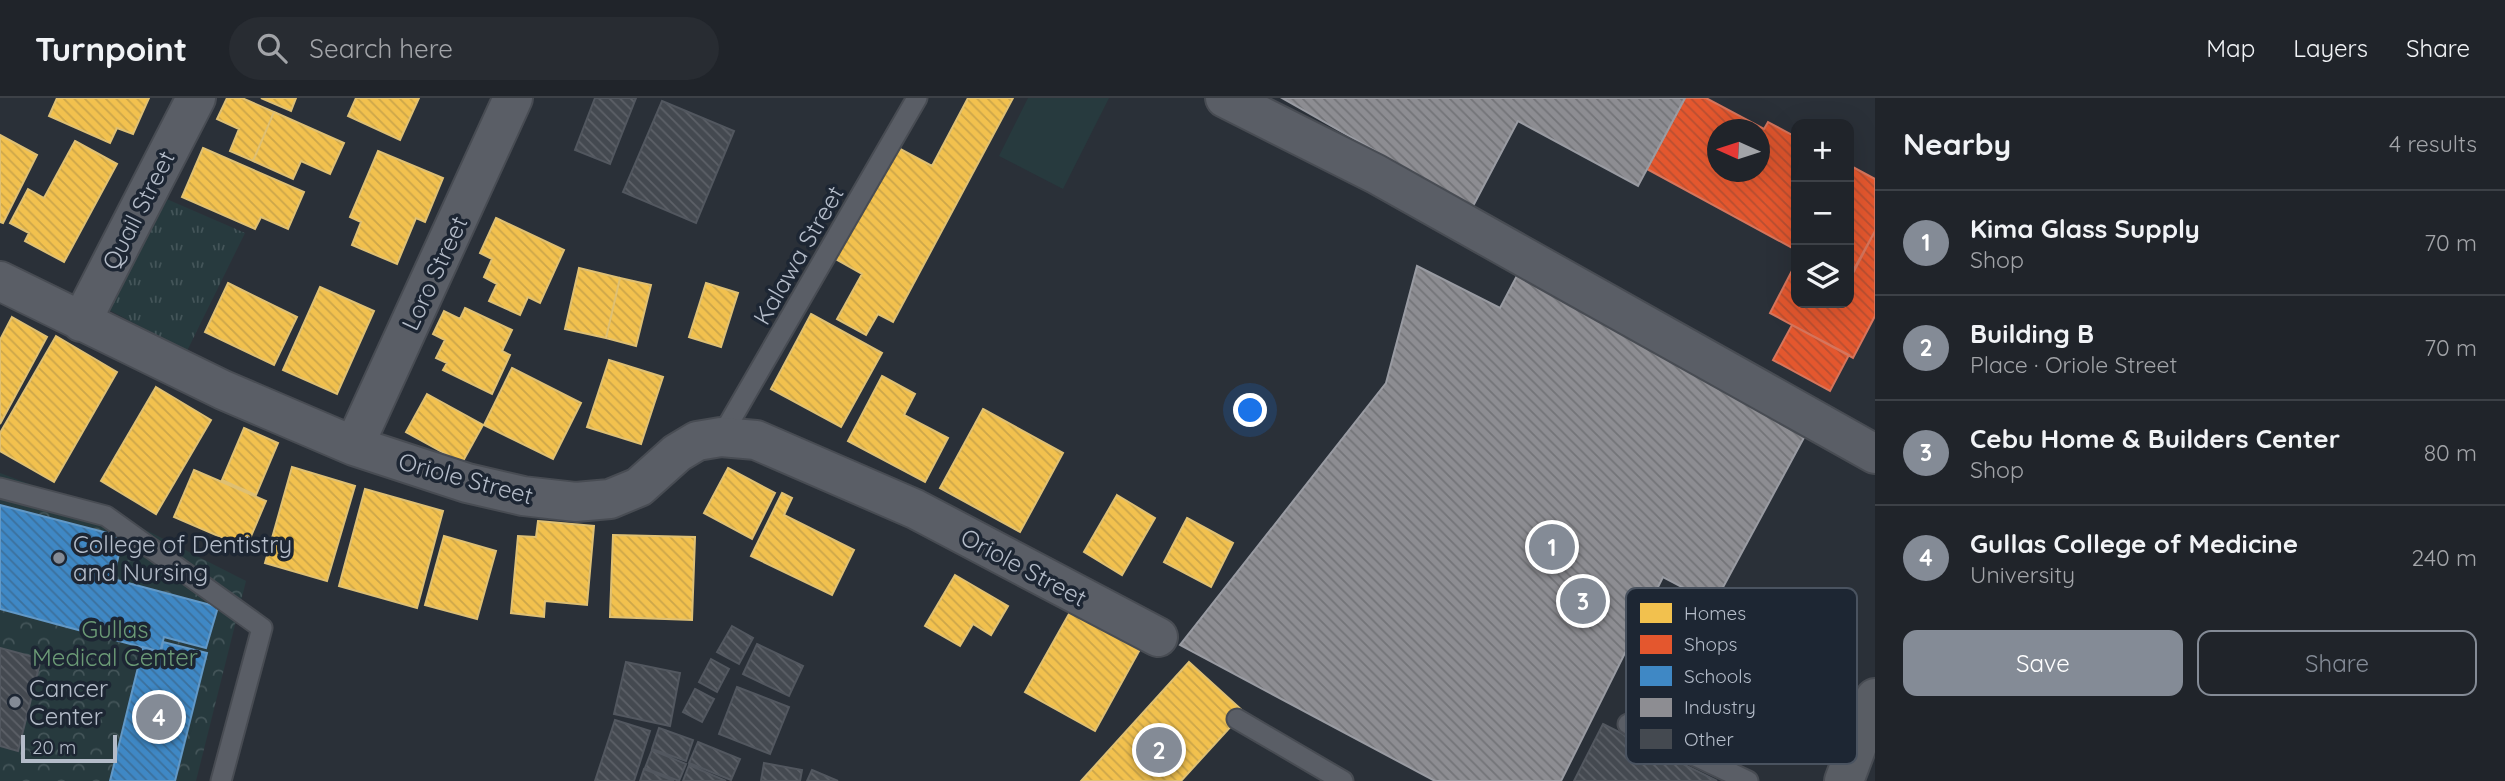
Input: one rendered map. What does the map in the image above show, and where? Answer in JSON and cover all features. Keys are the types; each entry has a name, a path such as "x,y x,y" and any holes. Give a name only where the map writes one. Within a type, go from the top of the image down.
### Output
{"main road":[{"path":"1857,750 1872,715"},
{"path":"1844,781 1851,764"}],"street":[{"name":"Quail Street","path":"81,322 195,98"},
{"name":"Loro Street","path":"354,446 513,98"},
{"path":"1225,98 1376,174 1875,454"},
{"name":"Oriole Street","path":"0,281 223,390 354,446 467,483 523,496 576,502 610,499 639,487 677,453 697,441 721,436 756,440 915,509 1158,637"}],"lane":[{"name":"Kalawa Street","path":"721,436 917,98"},
{"path":"0,488 106,516 262,628 221,781"},
{"path":"1237,719 1343,781"},
{"path":"1712,764 1748,781"}],"green space":[{"path":"1028,98 1109,98 1063,189 999,156"},
{"path":"162,197 245,233 187,351 109,310"},
{"name":"Gullas Medical Center","path":"0,473 132,523 246,581 196,781 0,781"}],"building: Homes":[{"path":"57,98 149,98 133,134 117,128 110,143 49,116"},
{"path":"227,98 242,98 274,112 253,161 230,151 239,129 217,119"},
{"path":"261,98 296,98 291,111"},
{"path":"356,98 419,98 400,140 348,116"},
{"path":"968,98 1013,98 893,322 878,314 866,335 837,319 862,274 834,258 895,146 932,166"},
{"path":"274,112 344,143 330,174 301,161 293,179 253,161"},
{"path":"0,135 37,155 3,223 0,222"},
{"path":"75,141 117,164 64,262 25,241 29,233 10,223 28,189 44,198"},
{"path":"203,148 304,192 288,229 261,217 255,229 182,197"},
{"path":"378,151 443,178 425,222 416,218 397,264 352,245 361,222 350,217"},
{"path":"496,218 564,250 540,303 528,297 520,315 489,301 497,284 484,277 492,259 480,253"},
{"path":"579,268 620,278 606,338 565,329"},
{"path":"620,278 651,285 636,346 606,338"},
{"path":"228,283 297,317 274,365 205,332"},
{"path":"706,283 738,293 721,347 689,337"},
{"path":"320,287 374,311 337,394 283,370"},
{"path":"465,308 512,330 502,351 510,355 492,394 443,370 447,363 436,358 445,340 433,334 444,311 460,319"},
{"path":"811,314 882,353 841,427 771,389"},
{"path":"12,317 47,337 0,424 0,340"},
{"path":"56,336 117,372 54,482 0,451 0,433"},
{"path":"609,360 663,377 641,444 587,427"},
{"path":"512,368 581,403 553,459 484,425"},
{"path":"882,376 915,394 904,415 948,438 925,482 848,441"},
{"path":"156,387 211,420 156,514 101,481"},
{"path":"427,394 483,425 462,463 406,432"},
{"path":"983,409 1063,453 1020,532 940,488"},
{"path":"244,428 278,443 256,495 222,480"},
{"path":"292,467 355,486 327,581 265,563"},
{"path":"728,468 775,493 752,539 704,513"},
{"path":"194,470 266,501 246,548 174,517"},
{"path":"365,489 443,511 417,608 339,586"},
{"path":"782,493 792,498 784,515 854,550 832,595 751,556"},
{"path":"1117,495 1155,518 1122,575 1084,552"},
{"path":"1187,518 1233,543 1211,587 1164,562"},
{"path":"538,521 594,526 587,605 545,601 544,617 511,613 518,536 536,537"},
{"path":"613,535 695,537 692,620 610,617"},
{"path":"444,536 496,551 477,619 425,605"},
{"path":"955,575 1008,606 991,635 973,624 960,646 925,626"},
{"path":"1074,605 1143,644 1095,731 1025,692"},
{"path":"1189,662 1244,712 1181,781 1081,781"}],"building: Shops":[{"path":"1685,98 1706,98 1745,119 1707,119 1707,182 1770,182 1770,123 1791,134 1791,247 1647,169"},
{"path":"1854,168 1875,179 1875,231 1854,271"},
{"path":"1875,231 1875,316 1853,358 1770,313 1791,273 1791,308 1854,308 1854,269"},
{"path":"1792,325 1849,355 1830,391 1773,360"}],"building: Schools":[{"name":"College of Dentistry and Nursing","path":"0,505 123,537 113,579 218,607 206,648 164,637 160,652 0,609"},
{"path":"163,642 207,653 175,781 110,781 143,647 161,652"}],"building: Industry":[{"path":"1282,98 1685,98 1638,186 1518,121 1473,206"},
{"path":"1417,266 1500,308 1522,266 1813,421 1723,588 1684,588 1663,577 1658,588 1626,588 1626,651 1561,781 1435,781 1180,645 1386,383"}],"building: Other":[{"path":"595,98 636,98 610,164 575,150"},
{"path":"662,101 734,131 696,223 623,192"},
{"path":"732,626 753,638 739,664 717,652"},
{"path":"757,644 803,666 789,696 743,674"},
{"name":"Cancer Center","path":"0,648 41,659 18,751 0,746"},
{"path":"711,659 729,669 717,692 699,682"},
{"path":"626,662 680,673 670,726 614,714"},
{"path":"737,687 789,707 770,754 719,734"},
{"path":"695,689 714,699 702,722 683,712"},
{"path":"615,720 650,731 634,781 595,781"},
{"path":"1603,724 1626,736 1626,764 1683,764 1717,781 1574,781"},
{"path":"659,728 693,740 686,761 652,749"},
{"path":"698,742 740,759 731,780 689,763"},
{"path":"652,750 686,764 679,781 645,768"},
{"path":"764,763 802,770 800,781 761,781"},
{"path":"689,765 726,781 683,781"},
{"path":"644,769 674,781 640,781"},
{"path":"812,770 838,781 807,781"}],"place":[{"name":"Kima Glass Supply","path":"1552,547"},
{"name":"College of Dentistry and Nursing","path":"59,558"},
{"name":"Cebu Home & Builders Center","path":"1583,601"},
{"name":"Cancer Center","path":"15,702"},
{"name":"Gullas College of Medicine","path":"159,717"},
{"name":"Building B","path":"1159,750"}]}
